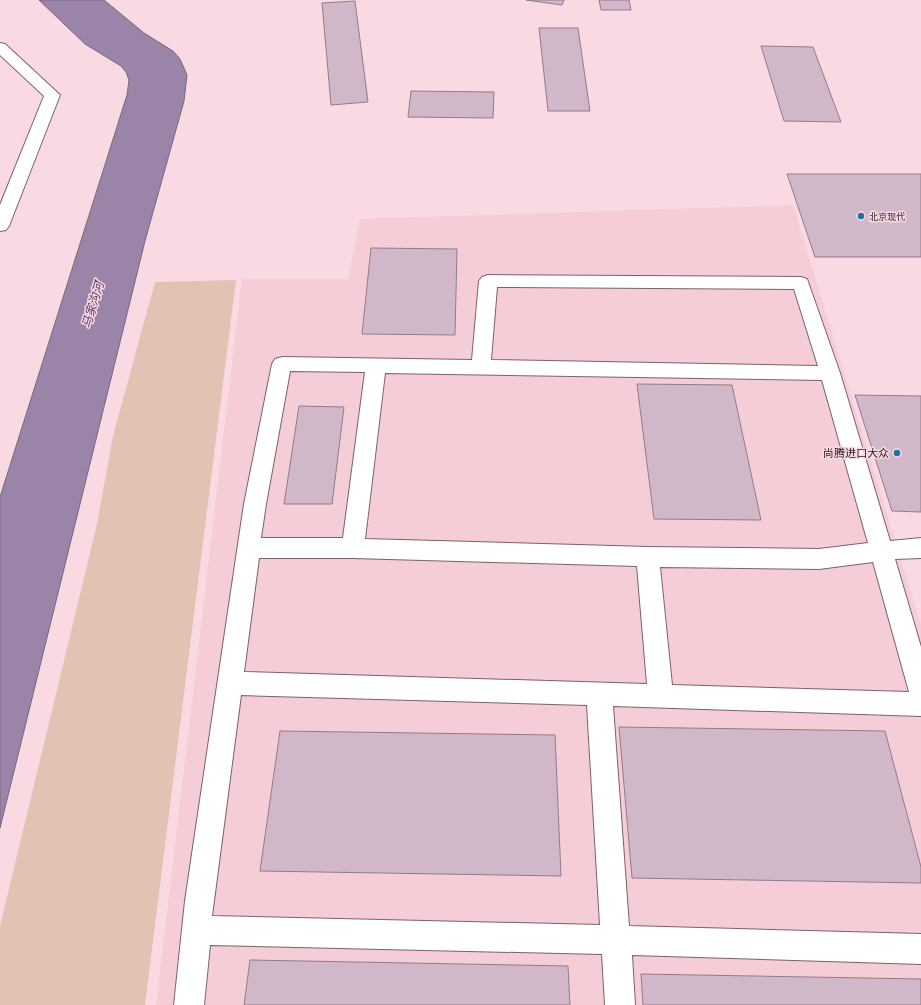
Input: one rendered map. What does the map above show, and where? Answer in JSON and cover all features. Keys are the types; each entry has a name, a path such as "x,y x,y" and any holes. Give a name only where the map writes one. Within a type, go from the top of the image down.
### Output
{"street":[{"path":"0,47 52,95 0,226"},
{"path":"481,367 488,281 801,283 830,373 921,690"},
{"path":"189,1005 196,930 255,504 282,364 830,373"},
{"path":"353,548 376,366"},
{"path":"249,548 353,548 648,557 819,559 881,551 921,548"},
{"path":"648,557 661,696"},
{"path":"230,683 921,704"},
{"path":"599,694 620,1005"},
{"path":"196,930 921,949"}],"shaded area":[{"path":"793,205 921,625 921,1005 156,1005 242,279 348,279 360,219"},
{"path":"236,280 145,1005 0,1005 0,926 97,524 113,436 155,282"}],"water":[{"name":"马家沟河","path":"39,0 104,0 144,33 173,51 180,59 187,75 184,101 145,241 0,828 0,497 127,95 129,80 126,72 121,66 85,44"}],"building":[{"path":"526,0 564,0 562,5"},
{"path":"599,0 629,0 631,10 601,10"},
{"path":"355,1 368,102 331,105 322,3"},
{"path":"539,28 578,28 590,111 548,111"},
{"path":"761,46 813,47 841,122 784,121"},
{"path":"411,91 494,92 493,118 408,117"},
{"name":"北京现代","path":"787,174 921,174 921,257 815,257"},
{"path":"371,248 457,249 455,335 362,334"},
{"path":"637,384 732,385 761,520 654,519"},
{"name":"尚腾进口大众","path":"855,395 921,396 921,512 892,511"},
{"path":"299,406 344,407 332,504 284,504"},
{"path":"619,727 885,731 921,867 921,883 632,878"},
{"path":"280,731 555,735 561,876 260,871"},
{"path":"250,960 568,966 570,1005 244,1005"},
{"path":"641,974 921,979 921,1005 643,1005"}],"place":[{"name":"北京现代","path":"861,216"},
{"name":"尚腾进口大众","path":"897,453"}]}
